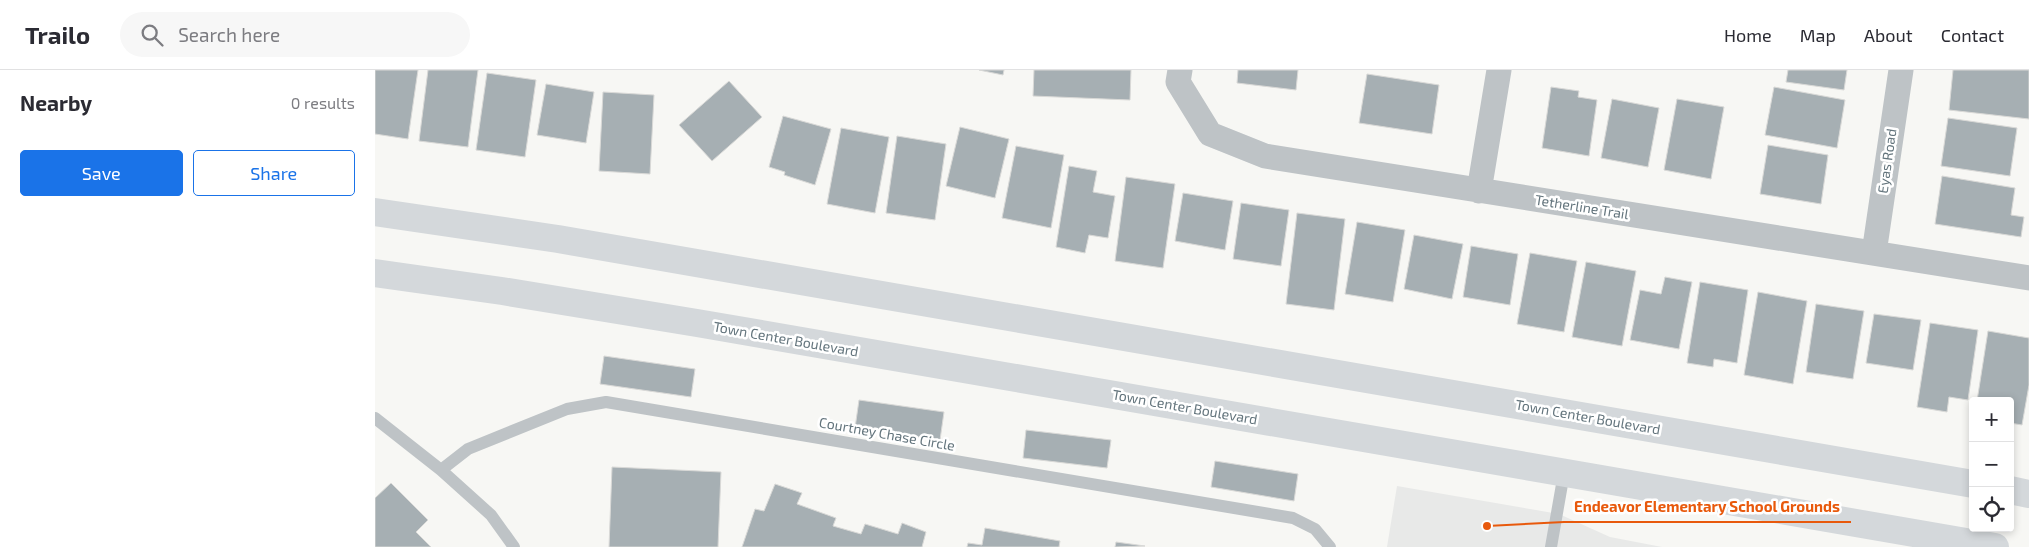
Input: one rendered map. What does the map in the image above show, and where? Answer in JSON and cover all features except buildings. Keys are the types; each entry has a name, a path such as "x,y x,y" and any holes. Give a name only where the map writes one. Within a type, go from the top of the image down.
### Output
{"main road":[{"name":"Town Center Boulevard","path":"375,212 558,239 1969,483"},
{"name":"Town Center Boulevard","path":"375,273 502,291 697,323 1995,547"},
{"path":"2014,491 2029,494"}],"street":[{"name":"Tetherline Trail","path":"1180,70 1178,82 1210,134 1265,156 2029,278"},
{"path":"1479,191 1499,70"},
{"name":"Eyas Road","path":"1874,253 1901,70"}],"lane":[{"name":"Courtney Chase Circle","path":"441,470 468,449 567,410 606,402 1293,518 1315,529 1330,547"},
{"path":"375,418 441,470 491,514 513,547"},
{"path":"1551,547 1564,473"}],"shaded area":[{"path":"1397,486 1559,514 1610,537 1662,547 1387,547"}],"place":[{"name":"Endeavor Elementary School Grounds","path":"1487,526"}]}
